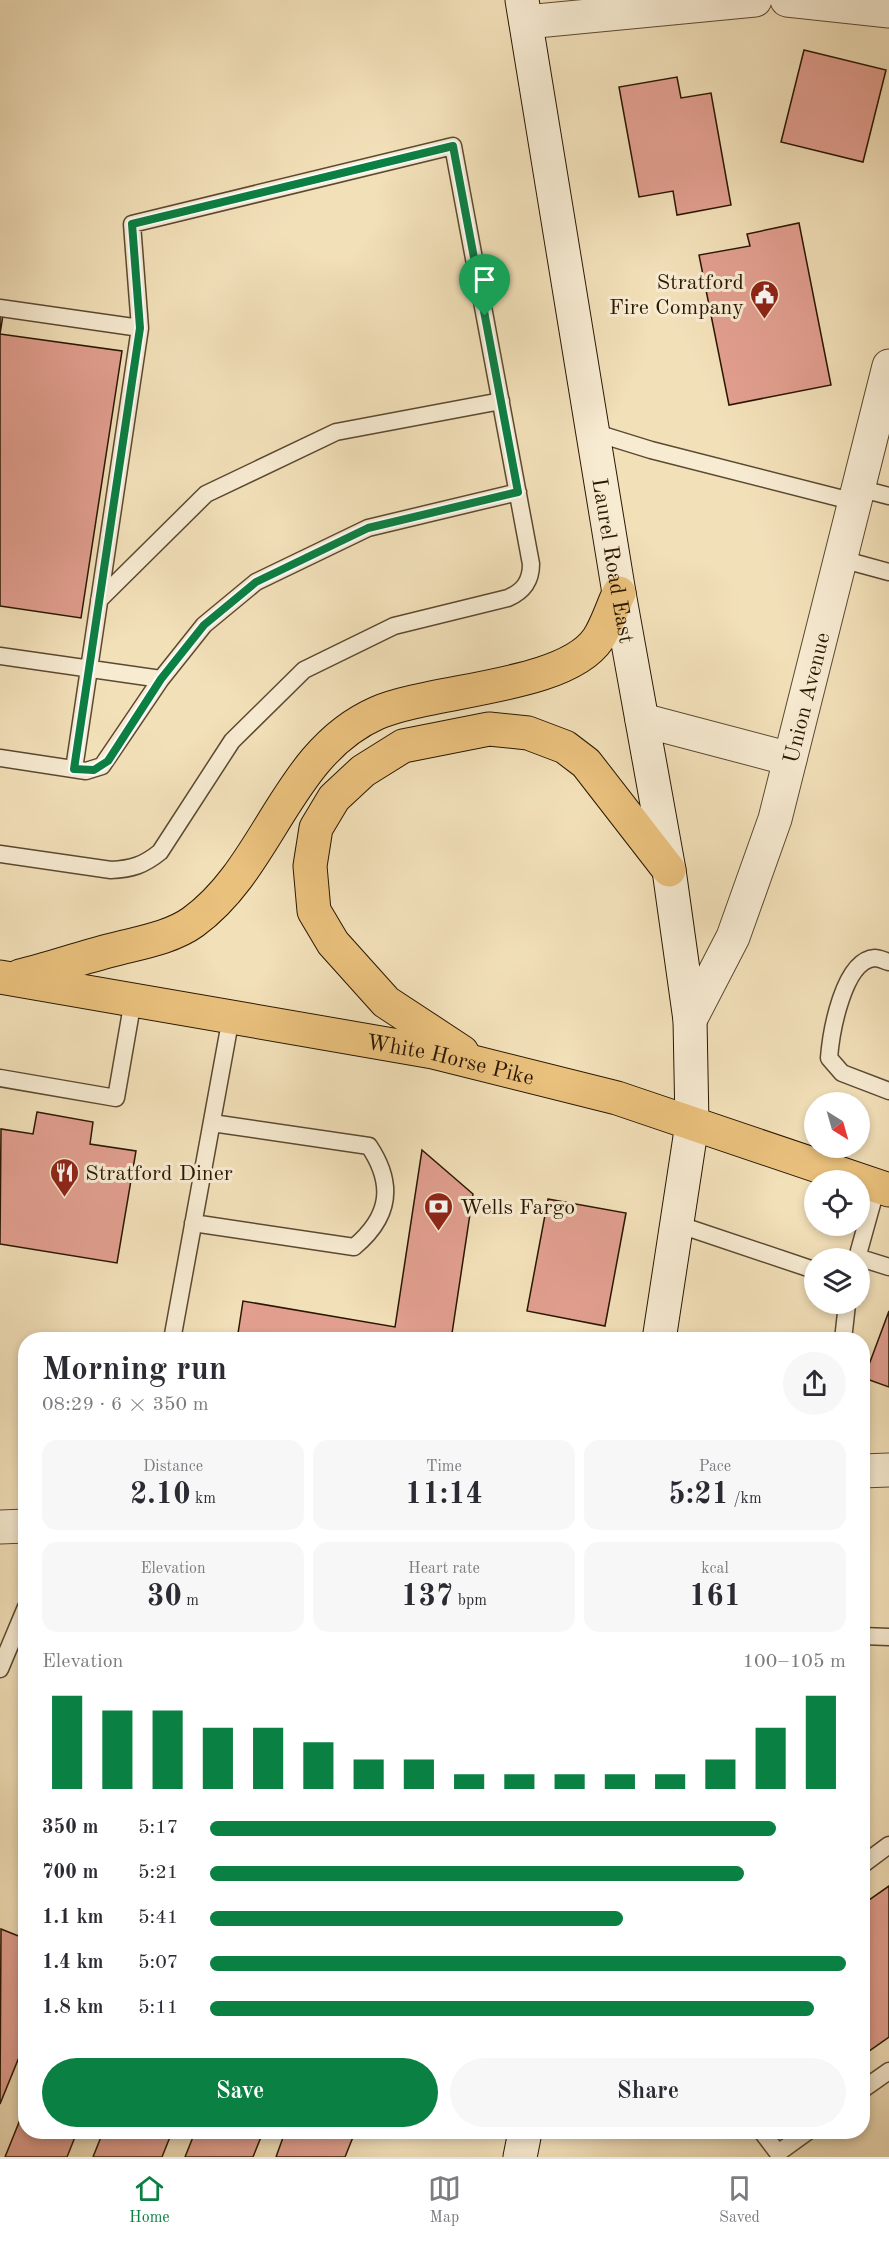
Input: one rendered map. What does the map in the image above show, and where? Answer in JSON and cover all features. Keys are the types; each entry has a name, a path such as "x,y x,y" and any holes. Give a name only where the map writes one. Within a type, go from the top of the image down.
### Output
{"highway":[{"path":"6,978 156,938 191,924 216,903 244,870 316,757 376,714 409,703 548,672 578,659 598,639 619,593"},
{"path":"484,1066 386,1002 333,943 315,911 310,866 316,828 334,798 363,771 403,747 489,729 528,733 565,747 586,764 669,870"},
{"name":"White Horse Pike","path":"6,978 433,1053 617,1098 883,1188"}],"main road":[{"path":"524,11 755,0"},
{"path":"787,0 889,11"},
{"name":"Laurel Road East","path":"524,11 619,593 669,870 690,1020 692,1124 660,1332"},
{"name":"Union Avenue","path":"690,1020 734,937 775,819 841,559 867,495 889,366"},
{"path":"642,720 790,759"},
{"path":"870,1471 889,1470"},
{"path":"0,1527 18,1526"},
{"path":"520,2157 524,2139"}],"lane":[{"path":"0,854 111,870 129,869 146,863 160,852 232,741 304,670 394,626 508,598 523,589 531,573 531,564 453,146 132,224 140,328 74,769"},
{"path":"0,308 140,328"},
{"path":"99,600 206,494 336,432 501,401"},
{"path":"593,432 651,450 867,495"},
{"path":"0,758 94,770 108,761 161,679 204,625 256,582 368,528 518,492"},
{"path":"841,559 889,572"},
{"path":"0,656 161,679"},
{"path":"889,962 876,958 860,964 851,973 831,1034 829,1058 842,1073 889,1091"},
{"path":"0,1078 116,1098 133,1000"},
{"path":"173,1332 231,1017"},
{"path":"193,1223 354,1247 369,1235 380,1218 386,1200 385,1181 380,1162 369,1146 212,1123"},
{"path":"861,1248 883,1188"},
{"path":"677,1224 804,1267"},
{"path":"870,1262 889,1267"},
{"path":"844,1332 846,1314"},
{"path":"0,1669 18,1626"},
{"path":"870,1636 889,1637"},
{"path":"870,1859 889,1845"},
{"path":"870,2084 889,2071"},
{"path":"767,2139 778,2153 797,2139"}],"building":[{"path":"804,50 886,70 863,162 781,142"},
{"path":"677,77 681,98 711,93 731,205 677,215 673,191 639,197 619,87"},
{"name":"Stratford Fire Company","path":"799,223 831,385 729,405 699,255 750,246 747,234"},
{"path":"0,314 3,315 0,334"},
{"path":"0,334 122,351 81,618 0,606"},
{"name":"Stratford Diner","path":"37,1112 93,1122 90,1144 136,1151 117,1263 0,1244 1,1129 33,1134"},
{"name":"Wells Fargo","path":"422,1150 473,1194 452,1332 238,1332 243,1301 395,1327"},
{"path":"548,1199 626,1213 605,1326 527,1311"},
{"path":"889,1311 889,1387 870,1380 870,1362"},
{"path":"889,1886 889,2037 870,2050 870,1899"},
{"path":"1,1929 18,1936 18,2060 0,2104"},
{"path":"18,2125 18,2139 74,2139 67,2157 5,2157"},
{"path":"100,2139 169,2139 162,2157 93,2157"},
{"path":"192,2139 260,2139 253,2157 185,2157"},
{"path":"282,2139 352,2139 345,2157 276,2157"}],"place":[{"name":"Stratford Fire Company","path":"765,320"},
{"name":"Stratford Diner","path":"64,1198"},
{"name":"Wells Fargo","path":"439,1232"}],"route":[{"path":"453,146 485,316 518,492 368,528 256,582 204,625 161,679 108,761 94,770 74,769 140,328 132,224 453,146"}]}
